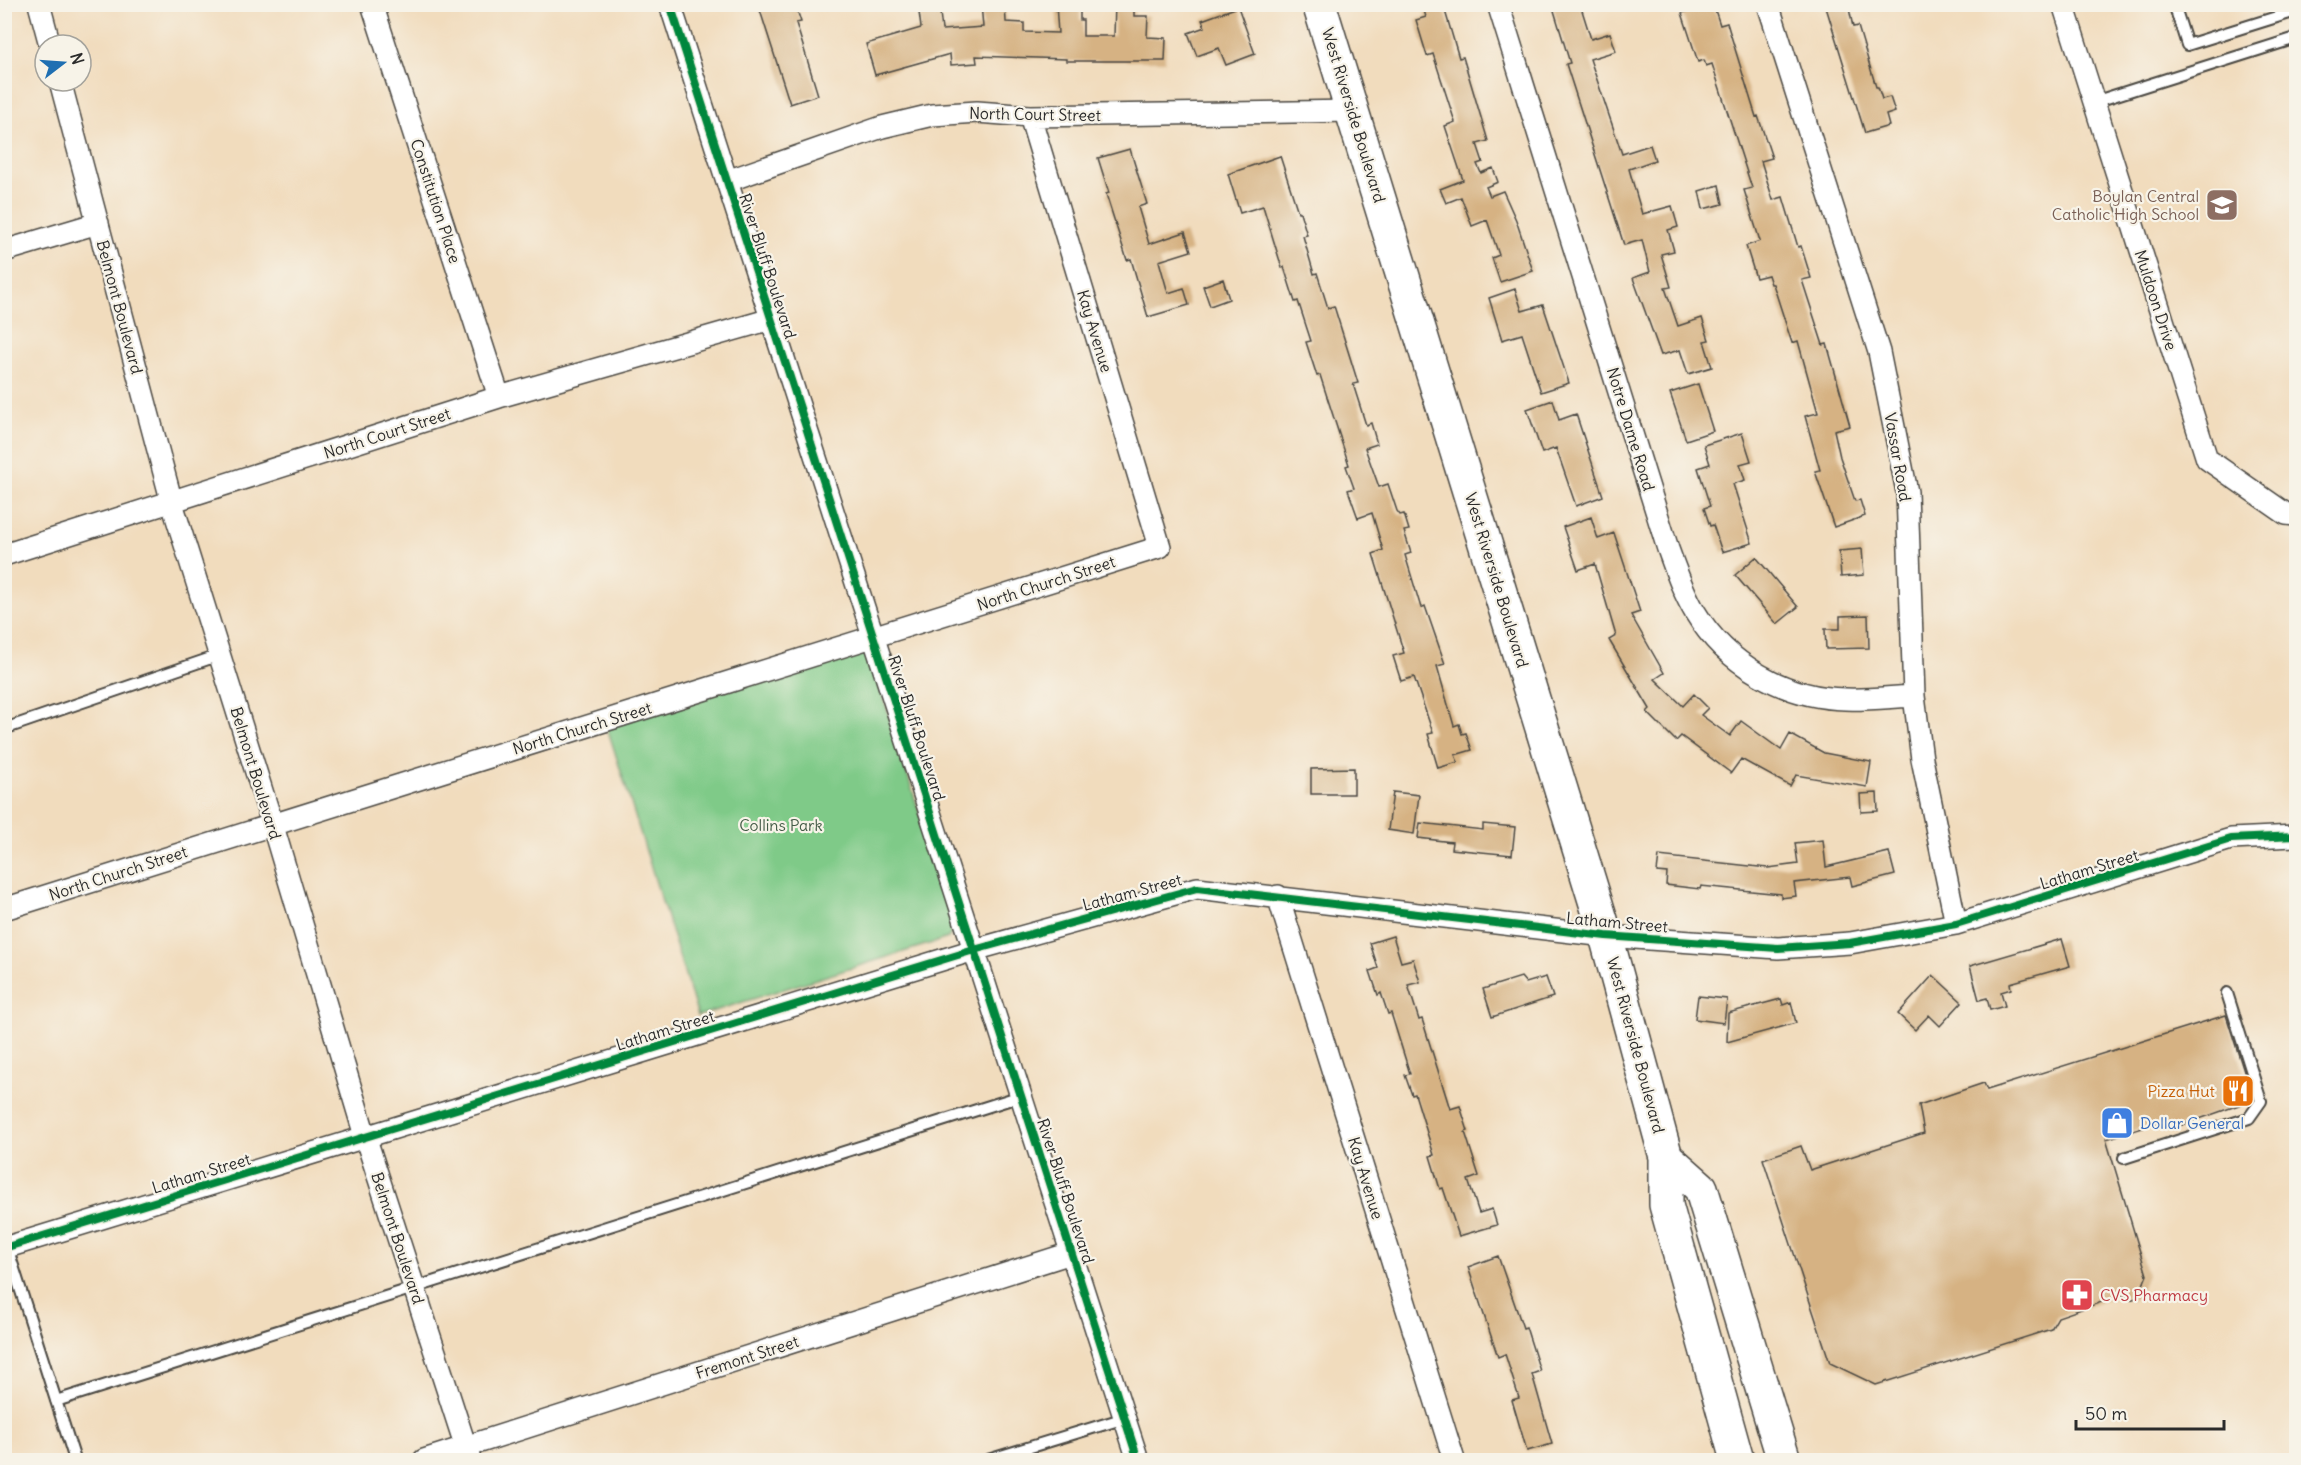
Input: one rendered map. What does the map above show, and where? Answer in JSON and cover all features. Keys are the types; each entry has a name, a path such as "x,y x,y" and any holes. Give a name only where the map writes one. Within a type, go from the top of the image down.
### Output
{"main road":[{"name":"West Riverside Boulevard","path":"1319,4 1606,936 1666,1157 1666,1205 1737,1461"},
{"path":"1666,1157 1701,1188 1784,1461"}],"street":[{"path":"39,4 47,33"},
{"name":"Constitution Place","path":"372,4 499,397"},
{"name":"River Bluff Boulevard","path":"670,4 1138,1461"},
{"name":"Notre Dame Road","path":"1498,4 1668,549 1678,578 1696,613 1716,641 1745,666 1773,683 1805,694 1844,699 1914,696"},
{"name":"Vassar Road","path":"1768,4 1879,352 1907,492 1914,696 1922,759 1956,924"},
{"name":"Muldoon Drive","path":"2063,4 2207,459 2286,514 2296,514"},
{"name":"Belmont Boulevard","path":"63,93 172,503 272,823 365,1136 468,1454"},
{"name":"North Court Street","path":"727,181 882,127 932,115 977,112 1030,116 1353,111"},
{"name":"Kay Avenue","path":"1030,116 1160,547"},
{"path":"4,251 98,223"},
{"name":"North Court Street","path":"4,555 499,397 771,319"},
{"name":"North Church Street","path":"4,909 272,823 874,638 1160,547"},
{"name":"Latham Street","path":"5,1245 974,950 1197,888 1606,936 1778,948 1850,943 1956,924 2231,839 2296,836"},
{"name":"Kay Avenue","path":"1278,896 1454,1461"},
{"name":"Fremont Street","path":"424,1461 468,1454 1071,1253"}],"lane":[{"path":"2174,4 2187,45 2296,10"},
{"path":"2094,102 2296,39"},
{"path":"4,729 220,655"},
{"path":"2124,1158 2248,1118 2260,1101 2227,993"},
{"path":"56,1401 1021,1096"},
{"path":"5,1245 75,1461"},
{"path":"988,1461 1125,1418"}],"green space":[{"name":"Collins Park","path":"865,649 870,655 955,927 948,938 698,1016 606,724"}],"building":[{"path":"758,4 795,4 801,22 796,23 818,95 790,104"},
{"path":"918,4 939,4 942,30 983,27 981,4 1005,4 1006,22 1024,23 1024,32 1058,33 1056,4 1080,4 1083,36 1114,36 1115,4 1134,4 1134,16 1148,16 1147,37 1166,38 1165,61 1066,61 1066,59 976,56 977,63 951,65 950,54 875,75 866,44 921,28"},
{"path":"1422,4 1443,4 1459,58 1463,57 1488,141 1477,144 1483,162 1477,164 1481,173 1493,168 1498,182 1486,187 1490,196 1503,191 1516,220 1533,271 1500,282 1492,258 1499,255 1487,220 1472,226 1461,197 1446,203 1440,189 1463,180 1445,126 1455,122 1433,54 1427,56 1416,20 1426,17"},
{"path":"1552,4 1580,4 1591,39 1610,33 1616,51 1590,59 1622,154 1650,145 1655,160 1629,169 1642,214 1672,206 1678,227 1668,230 1674,251 1661,254 1671,287 1665,288 1678,326 1702,318 1709,340 1704,341 1712,367 1688,374 1680,350 1661,355 1633,278 1650,272 1642,240 1624,245 1566,64 1570,63"},
{"path":"1713,4 1720,25 1727,23 1756,117 1758,116 1772,158 1761,161 1773,200 1783,197 1798,247 1801,246 1811,278 1802,280 1823,345 1827,344 1850,426 1834,430 1840,457 1855,501 1860,500 1865,516 1834,527 1815,471 1820,470 1805,416 1818,413 1798,341 1792,343 1768,275 1756,278 1746,246 1760,241 1744,190 1752,188 1712,64 1706,66 1704,60 1698,62 1682,13"},
{"path":"1825,4 1848,4 1853,27 1858,26 1876,87 1882,99 1890,97 1895,112 1886,115 1889,126 1865,133"},
{"path":"1238,7 1255,54 1226,65 1219,48 1197,56 1188,33 1205,27 1202,20"},
{"path":"1130,149 1147,204 1138,207 1149,244 1185,232 1191,251 1159,261 1168,293 1184,288 1189,305 1148,317 1131,259 1127,260 1106,194 1109,193 1098,158"},
{"path":"1280,156 1307,235 1303,236 1314,274 1317,273 1328,308 1334,306 1358,383 1353,384 1366,425 1371,423 1377,444 1365,448 1379,487 1388,484 1397,511 1400,515 1404,514 1409,530 1404,531 1411,553 1405,555 1421,608 1425,606 1445,664 1437,666 1454,726 1459,724 1462,734 1466,733 1472,750 1455,755 1458,762 1438,768 1428,734 1433,733 1414,677 1401,681 1393,656 1404,653 1373,554 1383,550 1372,513 1358,518 1348,490 1354,488 1346,466 1349,465 1320,375 1317,376 1306,342 1311,341 1298,301 1295,302 1284,267 1282,268 1263,206 1240,213 1228,174"},
{"path":"1719,185 1723,204 1703,209 1699,191"},
{"path":"1223,279 1229,299 1210,306 1203,286"},
{"path":"1515,289 1522,311 1543,305 1569,383 1541,392 1522,334 1502,340 1489,298"},
{"path":"1698,384 1713,431 1686,440 1670,393"},
{"path":"1553,400 1559,420 1576,414 1603,496 1576,506 1556,448 1542,453 1527,409"},
{"path":"1742,433 1751,461 1740,464 1745,480 1733,484 1752,543 1722,552 1713,525 1710,526 1704,508 1710,506 1698,468 1710,464 1704,445"},
{"path":"1591,517 1598,539 1614,533 1640,612 1631,615 1664,673 1655,679 1683,706 1694,694 1708,708 1701,715 1730,736 1741,721 1781,750 1790,734 1824,753 1871,762 1867,787 1796,775 1790,786 1741,759 1731,773 1681,736 1676,741 1647,712 1650,709 1609,640 1616,636 1595,564 1578,570 1563,527"},
{"path":"1862,549 1864,575 1841,577 1839,551"},
{"path":"1756,557 1798,607 1777,624 1735,575"},
{"path":"1868,615 1869,648 1826,649 1825,629 1840,629 1840,616"},
{"path":"1354,768 1354,794 1311,794 1311,769"},
{"path":"1393,792 1419,795 1414,834 1388,830"},
{"path":"1877,793 1878,811 1861,812 1860,794"},
{"path":"1420,823 1483,830 1483,824 1515,827 1512,855 1451,849 1452,842 1418,838"},
{"path":"1823,840 1826,867 1889,852 1895,875 1852,886 1850,877 1794,883 1796,896 1781,898 1781,894 1666,885 1667,873 1657,872 1659,856 1768,868 1798,864 1795,843"},
{"path":"1393,936 1401,962 1413,959 1420,982 1408,985 1419,1020 1422,1019 1450,1109 1460,1106 1468,1131 1465,1132 1479,1176 1468,1180 1479,1213 1492,1209 1497,1225 1459,1236 1443,1188 1440,1189 1430,1156 1434,1155 1415,1094 1412,1095 1405,1075 1410,1074 1391,1013 1388,1014 1381,993 1378,995 1370,971 1378,968 1370,943"},
{"path":"2062,939 2070,966 2010,983 2011,989 2001,992 2005,1006 1990,1010 1987,998 1979,1000 1970,966"},
{"path":"1933,975 1962,1002 1940,1026 1929,1015 1915,1030 1898,1014"},
{"path":"1521,977 1526,983 1546,977 1553,997 1492,1017 1483,989"},
{"path":"1698,996 1727,999 1724,1023 1695,1019"},
{"path":"1781,999 1783,1005 1791,1002 1796,1023 1727,1042 1728,1013"},
{"path":"2226,1015 2253,1100 2171,1129 2159,1123 2106,1139 2147,1275 2138,1297 2131,1300 2122,1295 2058,1317 2051,1329 1876,1385 1830,1363 1763,1159 1801,1146 1810,1170 1924,1133 1919,1105 1984,1083 1987,1090"},
{"path":"1498,1256 1523,1328 1526,1327 1540,1371 1532,1374 1552,1444 1527,1451 1512,1400 1519,1398 1505,1354 1498,1357 1468,1267"}],"cycle path":[{"path":"670,4 1138,1460"},
{"path":"4,1248 974,950 1197,888 1606,936 1778,948 1850,943 1956,924 2231,839 2296,836"}],"place":[{"name":"Boylan Central Catholic High School","path":"2222,205"},
{"name":"Pizza Hut","path":"2238,1091"},
{"name":"Dollar General","path":"2117,1123"},
{"name":"CVS Pharmacy","path":"2077,1295"}]}
